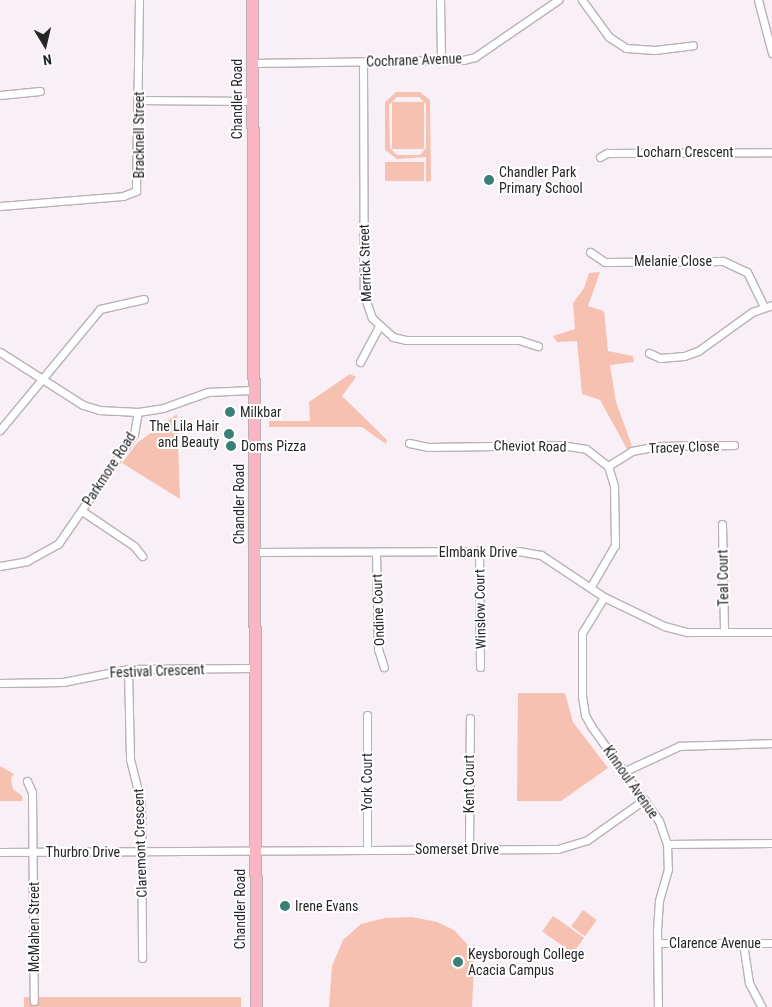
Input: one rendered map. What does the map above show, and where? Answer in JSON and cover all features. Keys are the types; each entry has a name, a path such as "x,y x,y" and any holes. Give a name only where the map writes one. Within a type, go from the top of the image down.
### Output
{"main road":[{"name":"Chandler Road","path":"252,0 252,390 256,1007"}],"street":[{"name":"Bracknell Street","path":"0,206 123,196 136,191 139,100 139,0"},
{"path":"440,0 441,60"},
{"name":"Cochrane Avenue","path":"252,63 441,60 474,57 558,0"},
{"path":"582,0 609,37 626,48 655,50 692,45"},
{"path":"758,0 772,53"},
{"name":"Merrick Street","path":"363,62 364,295 372,318 379,327"},
{"path":"0,95 40,90"},
{"path":"139,100 252,101"},
{"name":"Locharn Crescent","path":"600,157 608,152 772,152"},
{"name":"Melanie Close","path":"590,252 605,262 723,261 747,272 764,307"},
{"path":"0,430 100,310 144,299"},
{"path":"649,353 660,358 684,356 764,307 772,305"},
{"path":"360,362 379,327 393,337 406,340 519,340 538,346"},
{"path":"0,352 83,404 99,410 138,412 163,408 208,392 252,390"},
{"name":"Parkmore Road","path":"0,566 27,561 50,550 66,534 134,434 138,412"},
{"name":"Cheviot Road","path":"409,443 428,447 561,445 586,449 608,466"},
{"name":"Tracey Close","path":"608,466 632,450 658,446 734,445"},
{"path":"591,586 615,545 614,486 608,466"},
{"path":"82,511 134,546 142,556"},
{"name":"Teal Court","path":"722,524 724,632"},
{"name":"Winslow Court","path":"479,550 480,667"},
{"name":"Elmbank Drive","path":"254,552 376,553 518,550 541,555 591,586 604,597 664,626 687,632 772,632"},
{"name":"Ondine Court","path":"376,553 378,649 384,667"},
{"name":"Kinnoul Avenue","path":"604,597 582,633 582,696 591,726 659,821 667,844 668,869 660,901 658,1007"},
{"name":"Festival Crescent","path":"0,682 63,682 128,669 254,668"},
{"name":"Claremont Crescent","path":"128,669 130,758 141,803 142,958"},
{"name":"York Court","path":"367,715 367,850"},
{"name":"Kent Court","path":"469,849 470,718"},
{"path":"625,771 679,746 772,743"},
{"name":"McMahen Street","path":"27,781 32,792 34,1001"},
{"name":"Somerset Drive","path":"255,850 565,847 587,840 644,800"},
{"path":"667,844 772,844"},
{"name":"Thurbro Drive","path":"0,852 255,850"},
{"name":"Clarence Avenue","path":"658,943 772,942"},
{"path":"743,943 749,983 762,1007"}],"shaded area":[{"path":"396,92 420,92 430,100 431,181 426,182 426,157 397,159 385,150 385,102","holes":["397,97 419,97 426,104 426,148 420,155 397,155 390,148 389,105"]},
{"path":"392,102 424,102 424,149 392,149"},
{"path":"385,162 424,162 424,181 385,181"},
{"path":"600,272 588,306 604,311 608,351 633,356 634,362 610,365 616,402 632,446 627,449 600,400 582,394 577,341 557,342 553,336 575,329 573,303 584,288 589,273"},
{"path":"350,374 356,377 342,396 387,440 386,444 362,427 269,427 269,421 310,421 309,402"},
{"path":"177,414 180,499 122,463 137,443"},
{"path":"518,693 565,693 573,722 608,768 561,801 517,801"},
{"path":"0,766 14,774 11,778 13,789 22,796 23,801 0,801"},
{"path":"583,910 597,920 585,936 571,926"},
{"path":"553,916 584,938 573,953 542,932"},
{"path":"412,917 437,922 454,930 467,944 474,965 472,1007 329,1007 332,966 343,940 361,924 385,918"},
{"path":"24,997 241,997 241,1007 24,1007"}],"place":[{"name":"Chandler Park Primary School","path":"489,180"},
{"name":"Milkbar","path":"230,412"},
{"name":"The Lila Hair and Beauty","path":"229,434"},
{"name":"Doms Pizza","path":"231,446"},
{"name":"Irene Evans","path":"285,906"},
{"name":"Keysborough College Acacia Campus","path":"458,962"}]}
